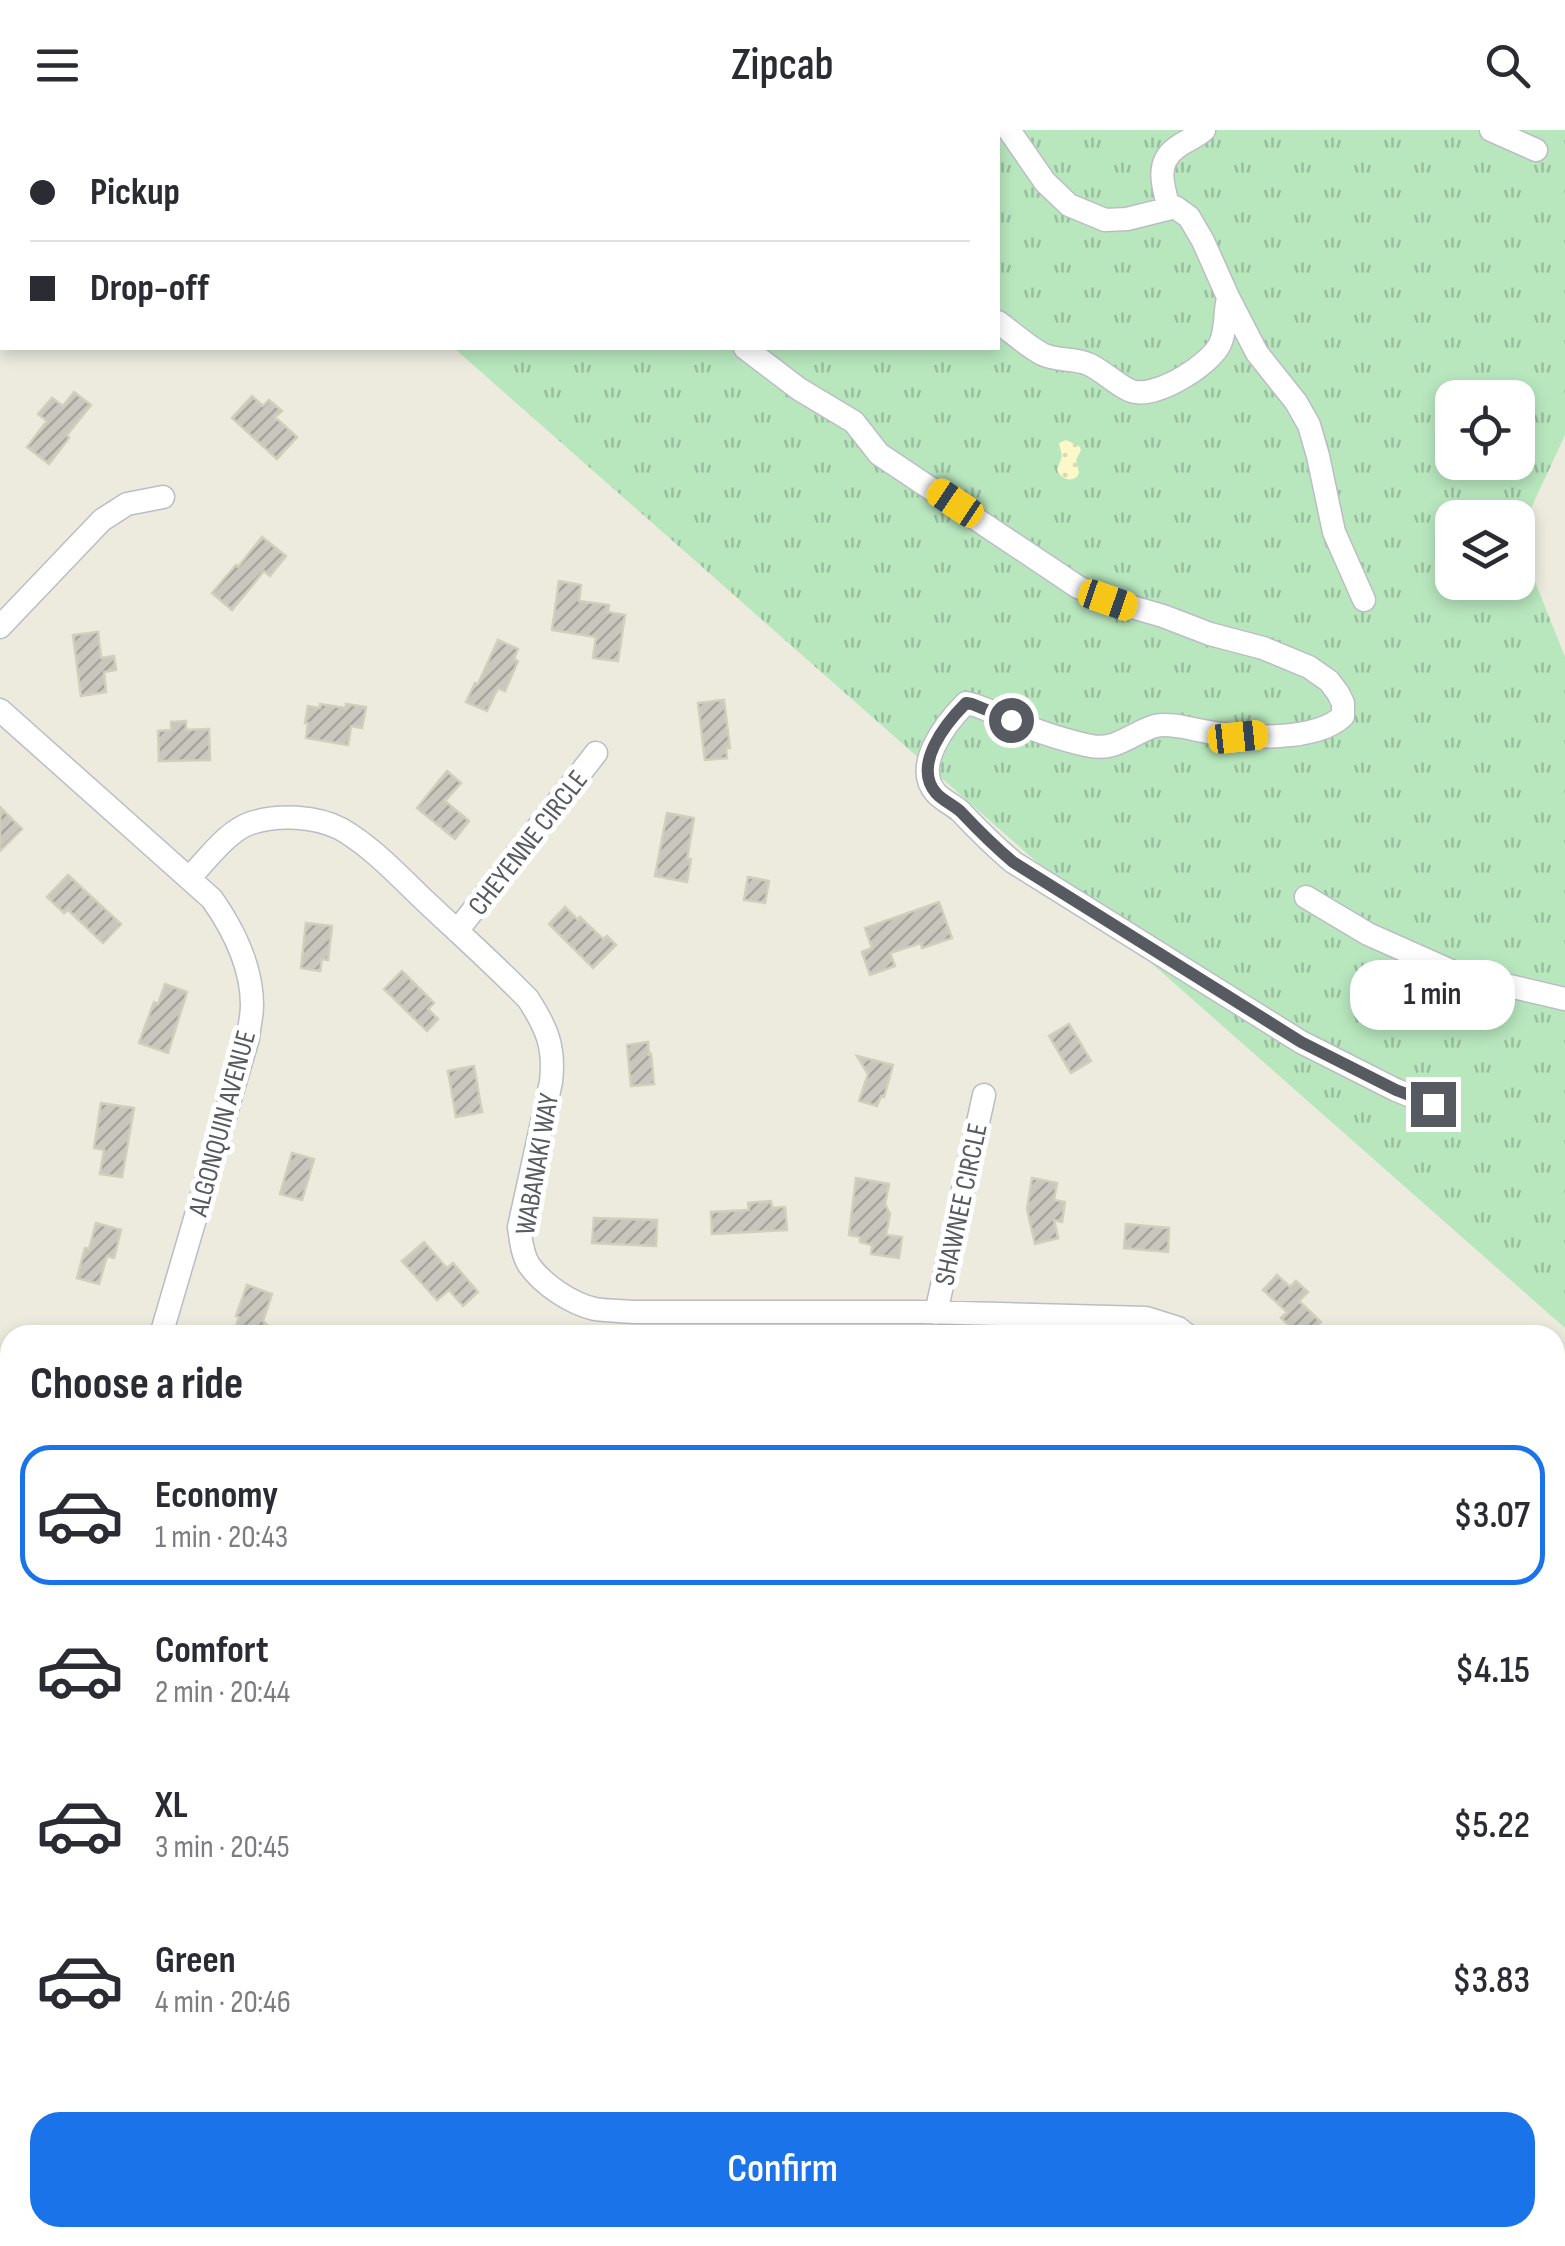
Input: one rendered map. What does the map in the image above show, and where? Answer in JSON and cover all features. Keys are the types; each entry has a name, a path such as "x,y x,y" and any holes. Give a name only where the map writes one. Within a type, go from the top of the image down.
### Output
{"street":[{"path":"1009,130 1045,182 1069,205 1105,220 1175,207 1189,216 1256,353 1296,402 1309,425 1334,532 1364,600"},
{"path":"1170,208 1161,175 1165,159 1204,130"},
{"path":"1491,130 1536,150"},
{"path":"1000,323 1044,355 1086,363 1138,393 1192,373 1210,359 1222,341 1228,298"},
{"path":"747,350 799,390 854,422 879,454 1078,586 1141,612 1274,652 1329,681 1343,703 1343,716 1319,730 1238,737 1156,726 1109,748 1041,732 966,703 941,732 928,765 930,784 938,796 958,809 1013,862 1301,1042 1396,1090 1433,1104"},
{"path":"0,627 102,520 127,504 163,497"},
{"name":"ALGONQUIN AVENUE","path":"0,710 212,899 242,954 252,1004 248,1038 164,1325"},
{"name":"CHEYENNE CIRCLE","path":"458,931 596,752"},
{"name":"WABANAKI WAY","path":"188,878 230,835 248,824 292,818 339,828 370,850 528,999 552,1047 551,1082 519,1227 529,1265 569,1298 594,1309 654,1312 936,1312 1146,1318 1168,1325"},
{"path":"1306,897 1368,934 1458,974 1565,999"},
{"name":"SHAWNEE CIRCLE","path":"936,1312 984,1095"}],"green space":[{"path":"1000,130 1565,130 1565,435 1535,500 1435,500 1435,600 1535,600 1535,582 1565,657 1565,1325 456,350 1000,350"}],"sand":[{"path":"1066,440 1081,450 1076,460 1079,473 1071,479 1057,470 1062,456 1059,443"}],"building":[{"path":"74,392 91,405 49,464 27,447 47,421 38,414 52,398 63,406"},
{"path":"252,396 263,406 269,400 282,411 275,417 297,437 277,459 232,418"},
{"path":"262,537 286,556 270,576 264,571 232,610 212,593"},
{"path":"559,581 581,585 579,601 609,605 608,612 625,615 618,661 593,658 596,637 552,630"},
{"path":"98,632 101,658 114,656 116,670 104,672 106,692 81,696 73,635"},
{"path":"498,640 518,649 514,659 518,661 505,691 498,688 487,711 466,702"},
{"path":"724,700 730,748 726,748 727,758 705,760 698,703"},
{"path":"320,704 366,707 362,728 351,726 348,745 306,738 308,706 320,708"},
{"path":"186,721 186,730 209,729 210,760 159,761 158,731 171,730 171,722"},
{"path":"447,771 461,783 445,801 469,821 455,839 417,808"},
{"path":"0,807 22,829 0,851"},
{"path":"667,813 694,818 687,882 655,876"},
{"path":"68,875 121,924 103,943 68,910 64,913 47,897"},
{"path":"748,877 769,881 765,903 744,900"},
{"path":"939,902 952,938 890,953 895,966 870,975 862,952 872,948 865,928"},
{"path":"565,907 616,945 593,968 549,924"},
{"path":"306,923 332,926 328,960 322,959 320,971 301,968"},
{"path":"402,971 434,1003 428,1009 438,1019 427,1031 384,989"},
{"path":"165,984 187,992 168,1053 139,1043"},
{"path":"1069,1024 1091,1061 1071,1073 1049,1036"},
{"path":"648,1042 654,1084 631,1086 627,1045"},
{"path":"857,1056 893,1065 884,1097 877,1106 859,1101 868,1074"},
{"path":"474,1066 482,1112 456,1117 448,1071"},
{"path":"101,1103 134,1108 122,1177 100,1174 104,1150 94,1148"},
{"path":"292,1153 314,1159 302,1200 280,1194"},
{"path":"856,1178 889,1184 886,1235 902,1237 899,1258 871,1254 872,1245 849,1235"},
{"path":"1032,1178 1057,1183 1054,1200 1065,1202 1062,1222 1054,1220 1058,1238 1035,1244 1027,1209"},
{"path":"771,1201 772,1208 785,1207 787,1230 712,1234 711,1212 749,1210 748,1203"},
{"path":"594,1218 657,1220 656,1246 592,1243"},
{"path":"96,1223 121,1230 114,1258 107,1256 99,1284 77,1278"},
{"path":"1126,1224 1169,1228 1168,1252 1124,1248"},
{"path":"424,1242 447,1268 453,1263 478,1292 463,1306 449,1290 437,1300 402,1261"},
{"path":"1277,1275 1290,1287 1296,1281 1308,1292 1299,1301 1321,1322 1288,1325 1281,1318 1287,1312 1263,1290"},
{"path":"247,1285 272,1294 263,1321 267,1325 236,1325"}],"route":[{"path":"1011,720 972,704 966,703 960,709 941,732 928,765 930,784 938,796 958,809 1013,862 1301,1042 1396,1090 1433,1104"}]}
